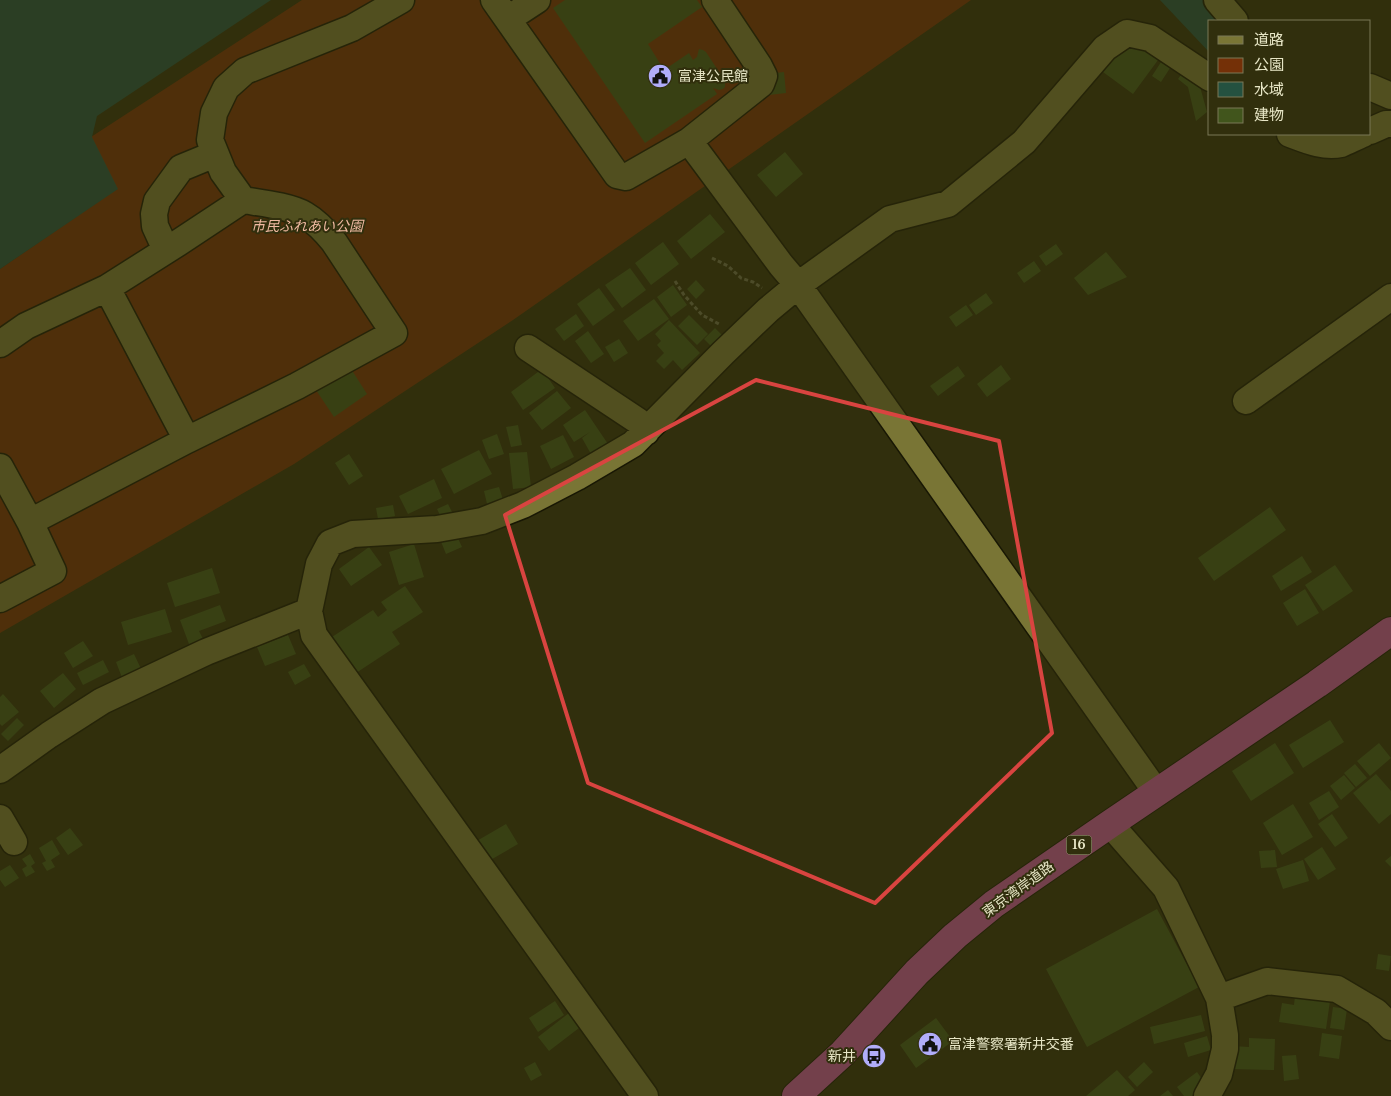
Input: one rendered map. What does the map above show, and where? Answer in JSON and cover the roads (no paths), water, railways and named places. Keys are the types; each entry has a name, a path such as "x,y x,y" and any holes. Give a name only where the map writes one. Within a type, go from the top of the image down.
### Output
{"highway":[{"name":"東京湾岸道路","path":"796,1096 843,1053 917,972 955,936 994,904 1317,684 1391,631"}],"street":[{"path":"30,522 187,440 297,386 394,333 334,242 314,221 304,214 289,209 243,200 223,172 210,140 214,113 226,88 245,71 352,28 401,0"},
{"path":"537,0 501,10 617,175 626,177 689,141 761,84 764,76 759,66 715,0"},
{"path":"1216,0 1234,20"},
{"path":"645,1096 314,634 309,611 318,564 330,543 353,534 438,529 482,521 523,505 577,477 633,444 743,334 788,293 890,219 948,204 1024,142 1105,48 1126,33 1150,38 1208,77"},
{"path":"1371,87 1391,96"},
{"path":"1371,131 1386,124 1391,124"},
{"path":"1293,135 1311,142 1327,145 1340,144 1361,135"},
{"path":"689,141 781,265 788,293 1157,792"},
{"path":"166,250 155,226 154,214 157,201 181,168 215,154"},
{"path":"0,344 26,326 107,288 243,200"},
{"path":"107,288 187,440"},
{"path":"1246,401 1391,298"},
{"path":"528,348 638,421 646,432"},
{"path":"0,467 30,522 53,571 0,599"},
{"path":"0,770 102,701 206,652 309,611"},
{"path":"0,818 14,842"},
{"path":"1110,824 1166,888 1219,998 1225,1049 1219,1074 1207,1096"},
{"path":"1219,998 1267,981 1337,989 1376,1012 1391,1027"}],"water":[{"path":"0,0 271,0 97,116 92,137 118,189 0,269"},
{"path":"1160,0 1203,0 1223,20 1208,20 1208,51"}],"place":[{"name":"富津公民館","path":"660,76"},
{"name":"富津警察署新井交番","path":"930,1044"},
{"name":"新井","path":"874,1056"}],"park label":[{"name":"市民ふれあい公園","path":"307,226"}]}
